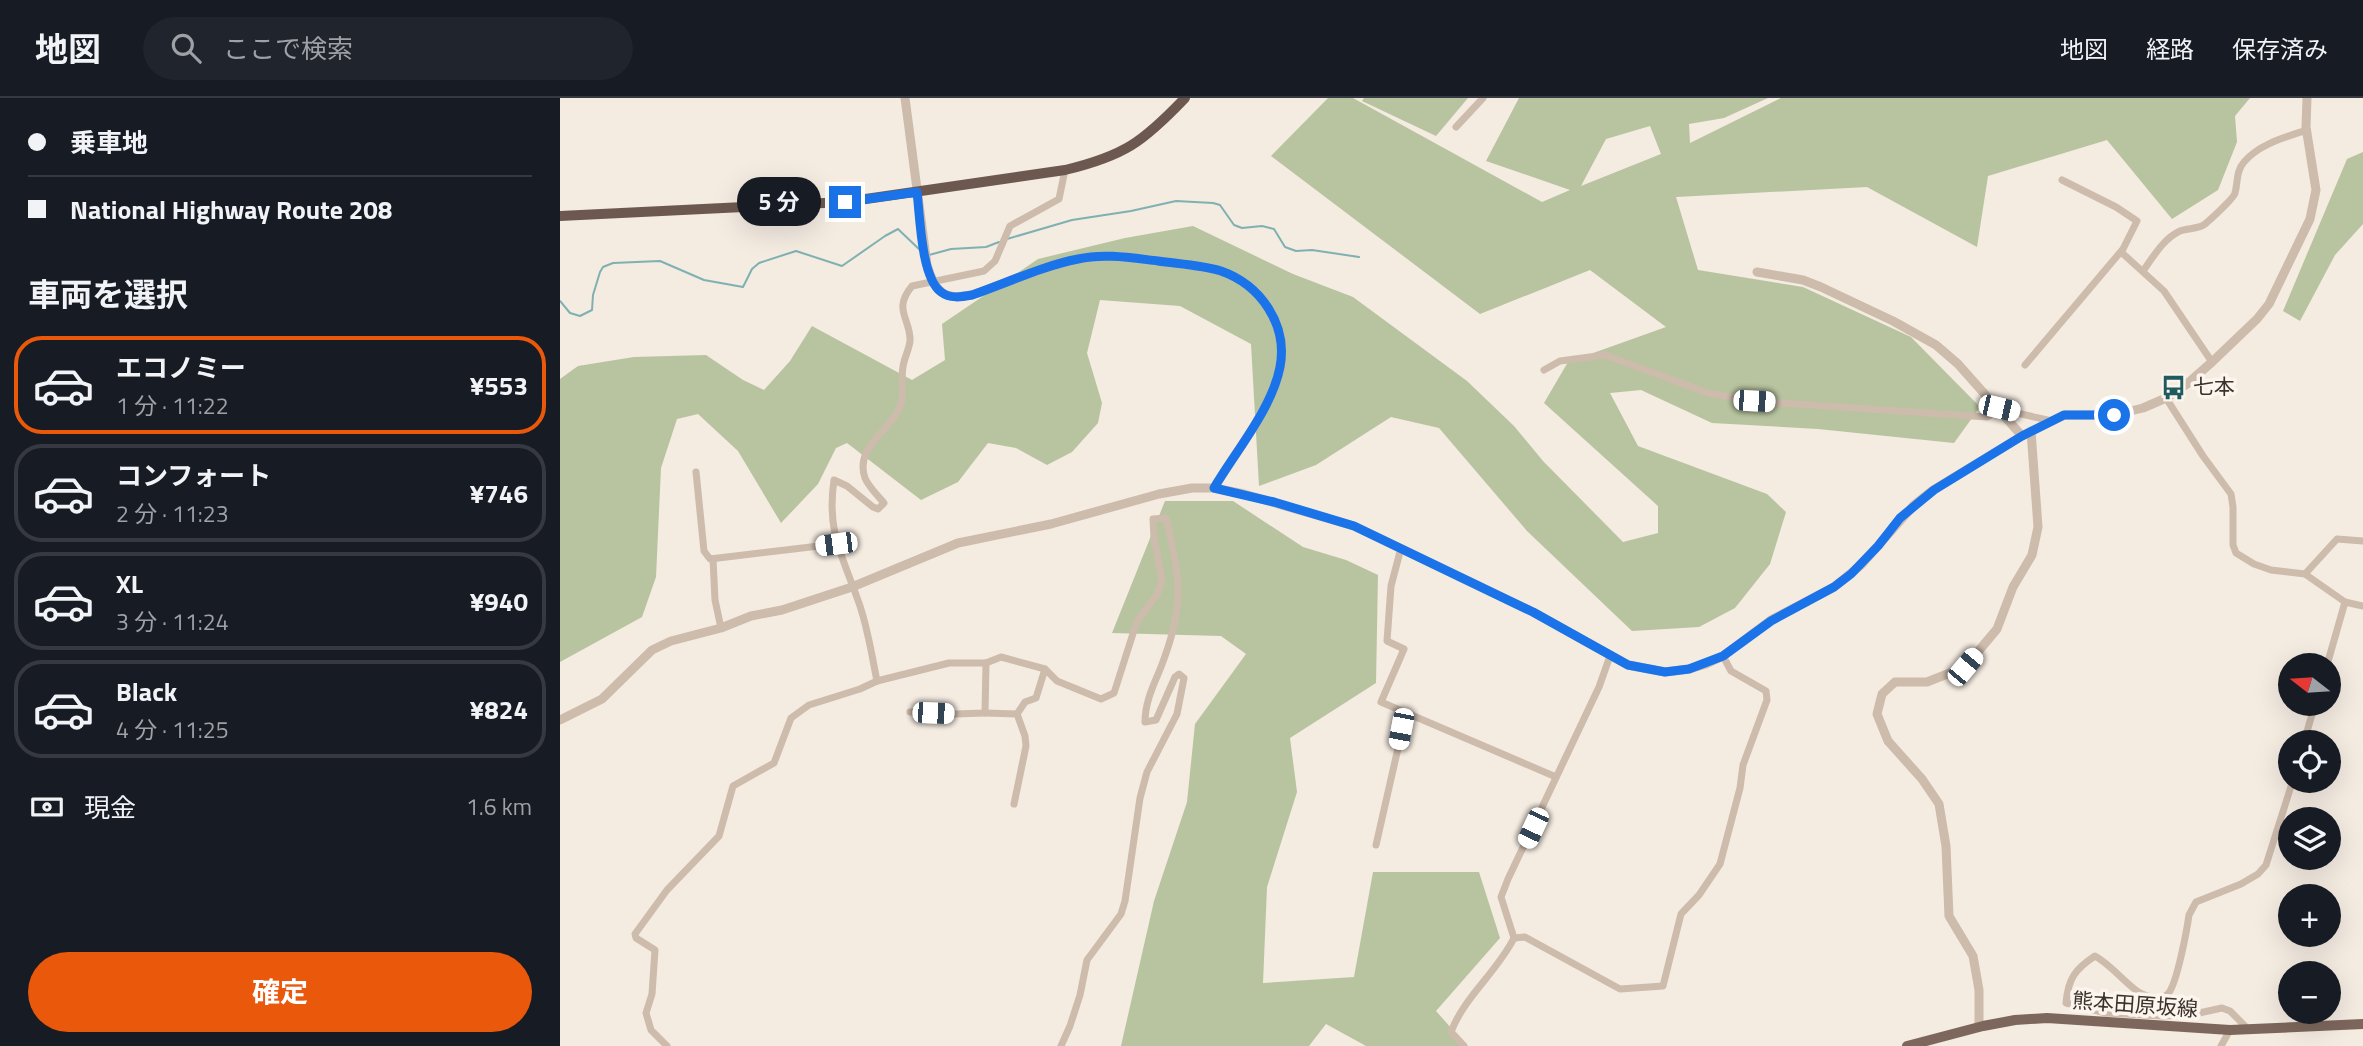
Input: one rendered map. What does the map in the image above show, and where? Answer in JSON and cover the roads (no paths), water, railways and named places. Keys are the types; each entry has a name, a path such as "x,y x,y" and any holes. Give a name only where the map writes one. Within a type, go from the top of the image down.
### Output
{"highway":[{"path":"560,215 845,202 1065,170 1094,163 1139,142 1185,98"}],"main road":[{"name":"熊本田原坂線","path":"1907,1046 1979,1027 2015,1020 2047,1018 2230,1030 2363,1024"}],"street":[{"path":"905,98 927,265 932,281 939,291 958,298 1068,262 1097,256 1221,271 1241,280 1266,303 1280,333 1280,369 1261,413 1214,488"},
{"path":"1456,127 1483,98"},
{"path":"560,720 602,699 652,650 692,634 721,628 751,616 782,610 852,587 958,543 1051,524 1178,489 1214,488 1274,502 1354,526 1543,617 1610,656 1636,667 1665,672 1689,669 1723,656 1771,621 1834,587 1861,565 1914,505 2027,434 2052,421 2074,414 2128,413 2166,398 2212,362 2269,304 2309,219 2316,190 2307,130 2307,98"},
{"path":"2143,271 2164,243 2176,233 2202,227 2221,206 2230,201 2235,194 2237,177 2243,163 2281,138 2307,130"},
{"path":"877,681 861,607 836,544 831,498 834,480 847,485 873,507 878,509 884,503 865,478 863,464 870,444 897,417 901,401 902,368 910,339 902,310 908,291 912,286 984,271 995,261 1010,226 1059,199 1065,170"},
{"path":"2025,365 2121,252 2137,221 2116,207 2062,180"},
{"path":"2121,252 2164,292 2212,362"},
{"path":"1757,272 1821,286 1915,332 1958,363 2027,434 2038,527 2032,555 2013,587 1997,629 1965,667 1927,682 1895,682 1882,694 1877,714 1888,741 1922,779 1939,804 1946,846 1949,916 1973,956 1979,990 1979,1027"},
{"path":"1545,370 1560,361 1605,355 1708,393 1754,401 1987,418 1999,408"},
{"path":"2166,398 2231,494 2233,545 2236,554 2271,570 2305,574 2345,602 2363,606"},
{"path":"1999,408 2052,421"},
{"path":"696,472 706,556 713,559 836,544"},
{"path":"667,1046 651,1030 646,1013 652,994 655,950 636,938 635,934 667,890 719,836 733,786 774,763 791,718 808,705 877,681 949,663 986,663 1001,657 1045,669 1057,681 1106,699 1114,693 1137,621 1157,595 1162,580 1153,519 1166,518 1179,578 1179,599 1177,617 1165,658 1155,677 1145,712 1145,722 1156,720 1175,677 1179,674 1184,678 1183,688 1177,714 1147,772 1140,798 1121,914 1087,960 1080,995 1061,1046"},
{"path":"2305,574 2337,539 2363,541"},
{"path":"1401,548 1391,586 1387,641 1404,649 1381,702 1556,777"},
{"path":"713,559 715,600 721,628"},
{"path":"2330,653 2345,602"},
{"path":"1514,939 1502,897 1508,879 1599,687 1610,656"},
{"path":"1464,1046 1451,1032 1456,1018 1514,939 1525,937 1620,989 1663,986 1681,914 1699,895 1720,864 1740,788 1743,765 1767,700 1766,691 1731,671 1723,656"},
{"path":"985,713 986,663"},
{"path":"1017,714 1025,702 1036,698 1045,669"},
{"path":"910,712 1017,714"},
{"path":"1376,845 1406,713"},
{"path":"1014,804 1026,746 1017,714"},
{"path":"2248,1030 2230,1011 2222,1008 2190,1015 2106,1013 2066,1003 2067,994 2070,981 2080,966 2095,956 2106,962 2139,993 2148,997 2168,994 2193,905 2258,874 2266,864 2289,793"},
{"path":"2221,1046 2230,1030"}],"waterway":[{"path":"1007,239 1072,220 1176,201 1220,205 1234,225 1242,228 1262,226 1274,229 1285,247 1296,251 1312,250 1359,257"},
{"path":"560,301 570,313 580,316 592,310 593,295 600,272 603,267 613,263 660,261 704,280 743,287 752,269 759,263 796,251 842,266 898,229 921,251"},
{"path":"929,255 951,249 986,247 999,242"}],"place":[{"name":"七本","path":"2173,387"}]}
